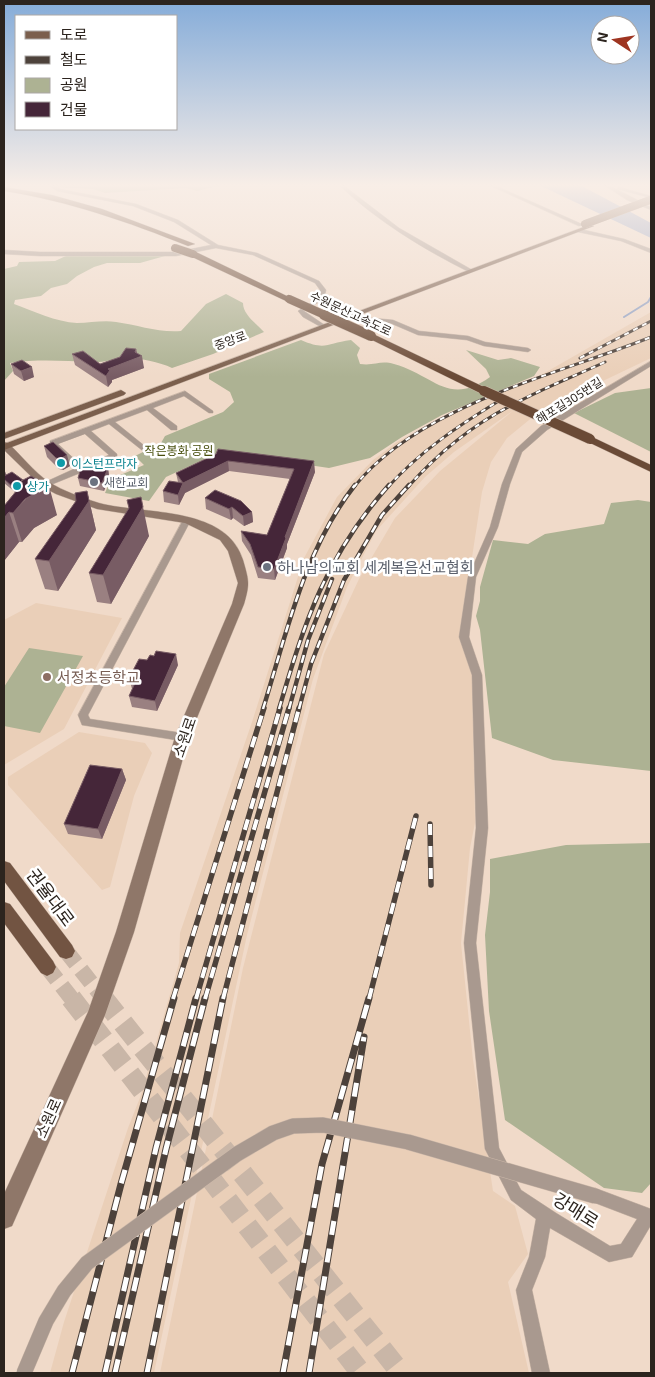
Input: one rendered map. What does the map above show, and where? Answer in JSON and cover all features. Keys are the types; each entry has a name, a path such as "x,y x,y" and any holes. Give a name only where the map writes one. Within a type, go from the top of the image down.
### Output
{"highway":[{"name":"수원문산고속도로","path":"185,249 289,299 376,334"},
{"name":"수원문산고속도로","path":"198,249 206,251 300,295 489,388 594,436 651,458"},
{"name":"수원문산고속도로","path":"594,436 651,469"},
{"name":"권율대로","path":"4,868 66,950"},
{"path":"4,910 48,967"}],"main road":[{"name":"중앙로","path":"4,444 319,324 523,249"},
{"name":"중앙로","path":"319,324 350,315 468,269"},
{"name":"소원로","path":"4,444 45,484 60,492 98,506 187,520 224,537 234,550 244,583 238,604 182,737 111,974 96,1015 4,1218"}],"street":[{"path":"4,252 40,254 176,254 200,249"},
{"path":"232,249 255,254 317,282 323,290 321,299 301,311 305,316 319,324"},
{"path":"431,249 468,269"},
{"path":"350,315 371,320 391,321 418,333 468,338 484,344 528,350"},
{"name":"해포길305번길","path":"492,1149 470,943 482,828 477,675 464,637 472,577 494,527 506,484 519,452 544,428 651,363"},
{"path":"81,469 52,443 185,393 211,412"},
{"path":"148,407 174,428"},
{"path":"110,421 144,449"},
{"path":"45,484 114,456 85,430"},
{"path":"182,737 86,722 83,715 187,520"},
{"name":"강매로","path":"24,1373 46,1321 64,1291 87,1263 237,1154 273,1133 293,1126 323,1125 408,1142 595,1196 650,1217 626,1251 609,1254 516,1195 492,1149"},
{"path":"541,1373 524,1290 537,1257 545,1214"}],"shaded area":[{"path":"651,312 651,358 540,411 507,438 491,462 482,492 460,636 472,674 475,823 470,848 461,943 473,1060 493,1191 515,1206 528,1254 508,1282 529,1373 160,1373 243,968 324,654 359,579 395,518 440,471 514,410 454,452 425,477 376,531 347,587 313,679 247,935 154,1373 50,1373 64,1322 128,1128 141,1095 179,963 180,933 252,722 304,558 337,497 373,460 397,442 453,412 541,375"},
{"name":"서정초등학교","path":"36,603 122,618 64,729 4,765 4,620"},
{"path":"79,732 145,743 152,753 134,796 110,887 102,890 8,785 8,777"}],"green space":[{"path":"172,254 140,263 107,263 94,267 67,284 51,288 41,296 15,300 14,304 61,321 77,323 111,321 157,330 181,331 206,304 226,294 243,303 245,311 264,332 213,354 172,368 156,362 131,358 95,362 20,362 10,363 13,371 4,381 4,269 17,266 19,262 55,261 68,255"},
{"name":"작은봉화 공원","path":"301,340 321,346 351,340 360,348 357,355 360,364 394,364 441,386 452,389 475,386 490,377 486,369 466,350 498,360 511,358 540,367 534,376 442,415 402,437 370,458 329,468 220,452 166,477 149,501 105,493 111,479 144,465 135,456 161,443 165,436 223,412 234,402 230,392 209,379 209,374"},
{"path":"651,388 651,452 574,413 615,393"},
{"path":"638,500 651,502 651,771 553,760 492,738 480,630 476,616 480,601 480,587 493,540 528,544 545,534 604,524 611,503"},
{"path":"29,648 83,656 40,733 4,726 4,687"},
{"path":"651,843 651,1183 642,1193 604,1188 505,1120 489,1011 485,935 490,892 490,859 566,845"}],"building":[{"path":"126,348 136,349 135,352 142,356 108,369 110,370 106,376 72,354 83,351 100,364 120,357"},
{"path":"22,360 32,367 21,371 11,364"},
{"path":"53,442 67,455 60,459 56,458 44,446"},
{"path":"218,449 314,461 274,569 258,567 250,544 241,531 267,535 294,469 228,461 183,483 176,473 216,454"},
{"path":"98,461 108,468 102,483 78,478 80,471"},
{"path":"12,472 23,480 21,481 22,484 15,487 15,489 4,479 4,476"},
{"path":"31,476 49,486 25,499 13,513 9,512 4,518 4,506 18,489 15,487 23,483 21,481"},
{"path":"169,481 183,483 178,495 163,491"},
{"path":"215,490 241,501 252,512 243,516 232,507 229,509 205,498"},
{"path":"87,491 89,501 49,561 35,559 76,501 75,493"},
{"path":"141,497 143,507 103,575 89,573 129,508 127,500"},
{"path":"156,651 176,654 155,701 129,696 137,679 129,678 139,659 147,660 150,655 154,656"},
{"path":"90,765 122,769 98,829 64,824"}],"waterway":[{"path":"624,317 648,302 651,297"}],"tunnel":[{"path":"66,951 104,999"},
{"path":"47,967 72,999"},
{"path":"71,998 361,1373"},
{"path":"103,998 401,1373"}],"railway":[{"path":"580,358 651,321"},
{"path":"354,487 382,459 415,434 452,414 533,380 651,337"},
{"path":"408,487 431,463 457,441 499,412 605,362"},
{"path":"388,487 427,450 471,418 502,399"},
{"path":"263,709 289,621 310,564 337,510 355,485"},
{"path":"279,709 298,646 320,590 349,537 367,511 389,485"},
{"path":"299,709 311,664 344,580 382,515 409,485"},
{"path":"289,709 308,640 332,579"},
{"path":"173,999 264,708"},
{"path":"196,999 280,708"},
{"path":"205,999 289,708"},
{"path":"223,999 299,708"},
{"path":"369,999 416,816"},
{"path":"430,824 431,885"},
{"path":"72,1373 121,1184 174,998"},
{"path":"105,1373 156,1148 196,998"},
{"path":"115,1373 166,1149 205,998"},
{"path":"147,1373 223,998"},
{"path":"283,1373 322,1164 369,998"},
{"path":"309,1373 364,1037"}],"place":[{"name":"이스턴프라자","path":"61,463"},
{"name":"새한교회","path":"94,482"},
{"name":"상가","path":"17,486"},
{"name":"하나남의교회 세계복음선교협회","path":"267,567"},
{"name":"서정초등학교","path":"47,677"}]}
